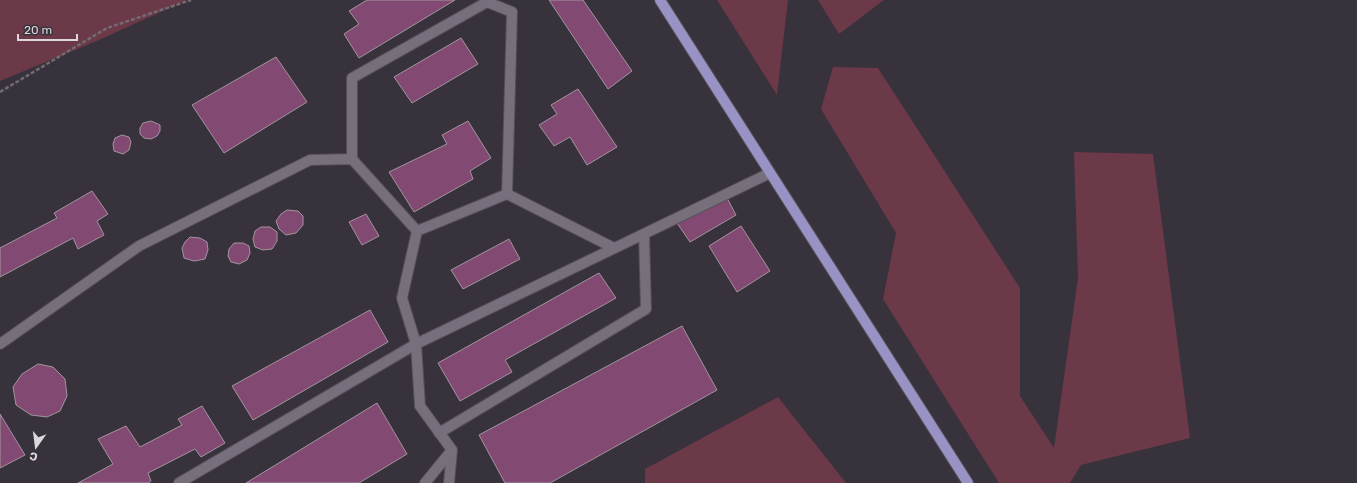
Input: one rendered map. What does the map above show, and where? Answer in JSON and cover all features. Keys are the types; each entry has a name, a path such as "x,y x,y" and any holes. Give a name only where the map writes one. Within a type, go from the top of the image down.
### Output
{"main road":[{"path":"660,0 968,483"}],"lane":[{"path":"417,231 352,159 352,78 487,2 512,12 507,194"},
{"path":"0,344 139,246 310,160 352,159"},
{"path":"179,483 416,344 770,173"},
{"path":"417,231 507,194 614,248"},
{"path":"417,231 402,298 416,344 420,406 452,450 449,483"},
{"path":"439,433 646,309 644,234"},
{"path":"425,483 452,450"}],"path":[{"path":"0,92 107,28 191,0"}],"shaded area":[{"path":"0,0 187,0 99,40 0,81"},
{"path":"717,0 788,0 777,95"},
{"path":"818,0 884,0 839,34"},
{"path":"833,67 878,68 1020,288 1020,396 1054,448 1078,278 1074,152 1153,154 1190,438 1081,465 1070,483 999,483 883,299 896,233 821,109"},
{"path":"778,397 846,483 645,483 645,469"}],"building":[{"path":"367,0 455,0 359,58 344,34 359,24 349,11"},
{"path":"549,0 583,0 632,71 608,89"},
{"path":"461,38 478,64 412,103 394,77"},
{"path":"276,57 307,102 224,153 192,105"},
{"path":"578,89 617,147 587,165 570,137 554,146 539,125 557,114 551,105"},
{"path":"151,121 160,125 160,131 157,136 151,139 144,138 140,134 140,128 143,123"},
{"path":"468,121 491,158 470,171 473,179 414,212 389,172 447,144 442,135"},
{"path":"122,135 129,137 131,142 129,150 123,154 114,151 113,144 115,138"},
{"path":"92,191 108,214 97,221 104,235 78,249 73,238 0,277 0,248 57,218 54,213"},
{"path":"726,196 736,215 690,242 677,223"},
{"path":"287,210 298,211 303,216 303,225 296,233 286,235 279,229 276,221 281,214"},
{"path":"366,214 379,236 362,245 349,222"},
{"path":"741,226 770,271 737,292 709,246"},
{"path":"261,227 270,227 277,232 277,241 272,249 263,250 255,247 253,239 255,231"},
{"path":"190,237 200,238 207,242 208,250 205,259 194,261 184,258 182,248"},
{"path":"509,239 520,259 463,289 451,270"},
{"path":"234,243 243,243 249,246 250,253 247,260 239,264 231,262 228,256 229,249"},
{"path":"599,273 616,298 505,360 512,372 460,401 438,363"},
{"path":"370,310 388,342 253,420 232,386"},
{"path":"682,326 717,390 550,483 505,483 479,435"},
{"path":"38,364 53,367 65,379 67,396 60,411 47,417 31,415 16,405 13,387 22,374"},
{"path":"377,403 407,454 359,483 246,483"},
{"path":"202,406 225,443 201,457 195,449 148,473 151,481 148,483 78,483 113,464 98,439 126,426 140,447 182,425 178,419"},
{"path":"0,414 25,455 0,468"}]}
